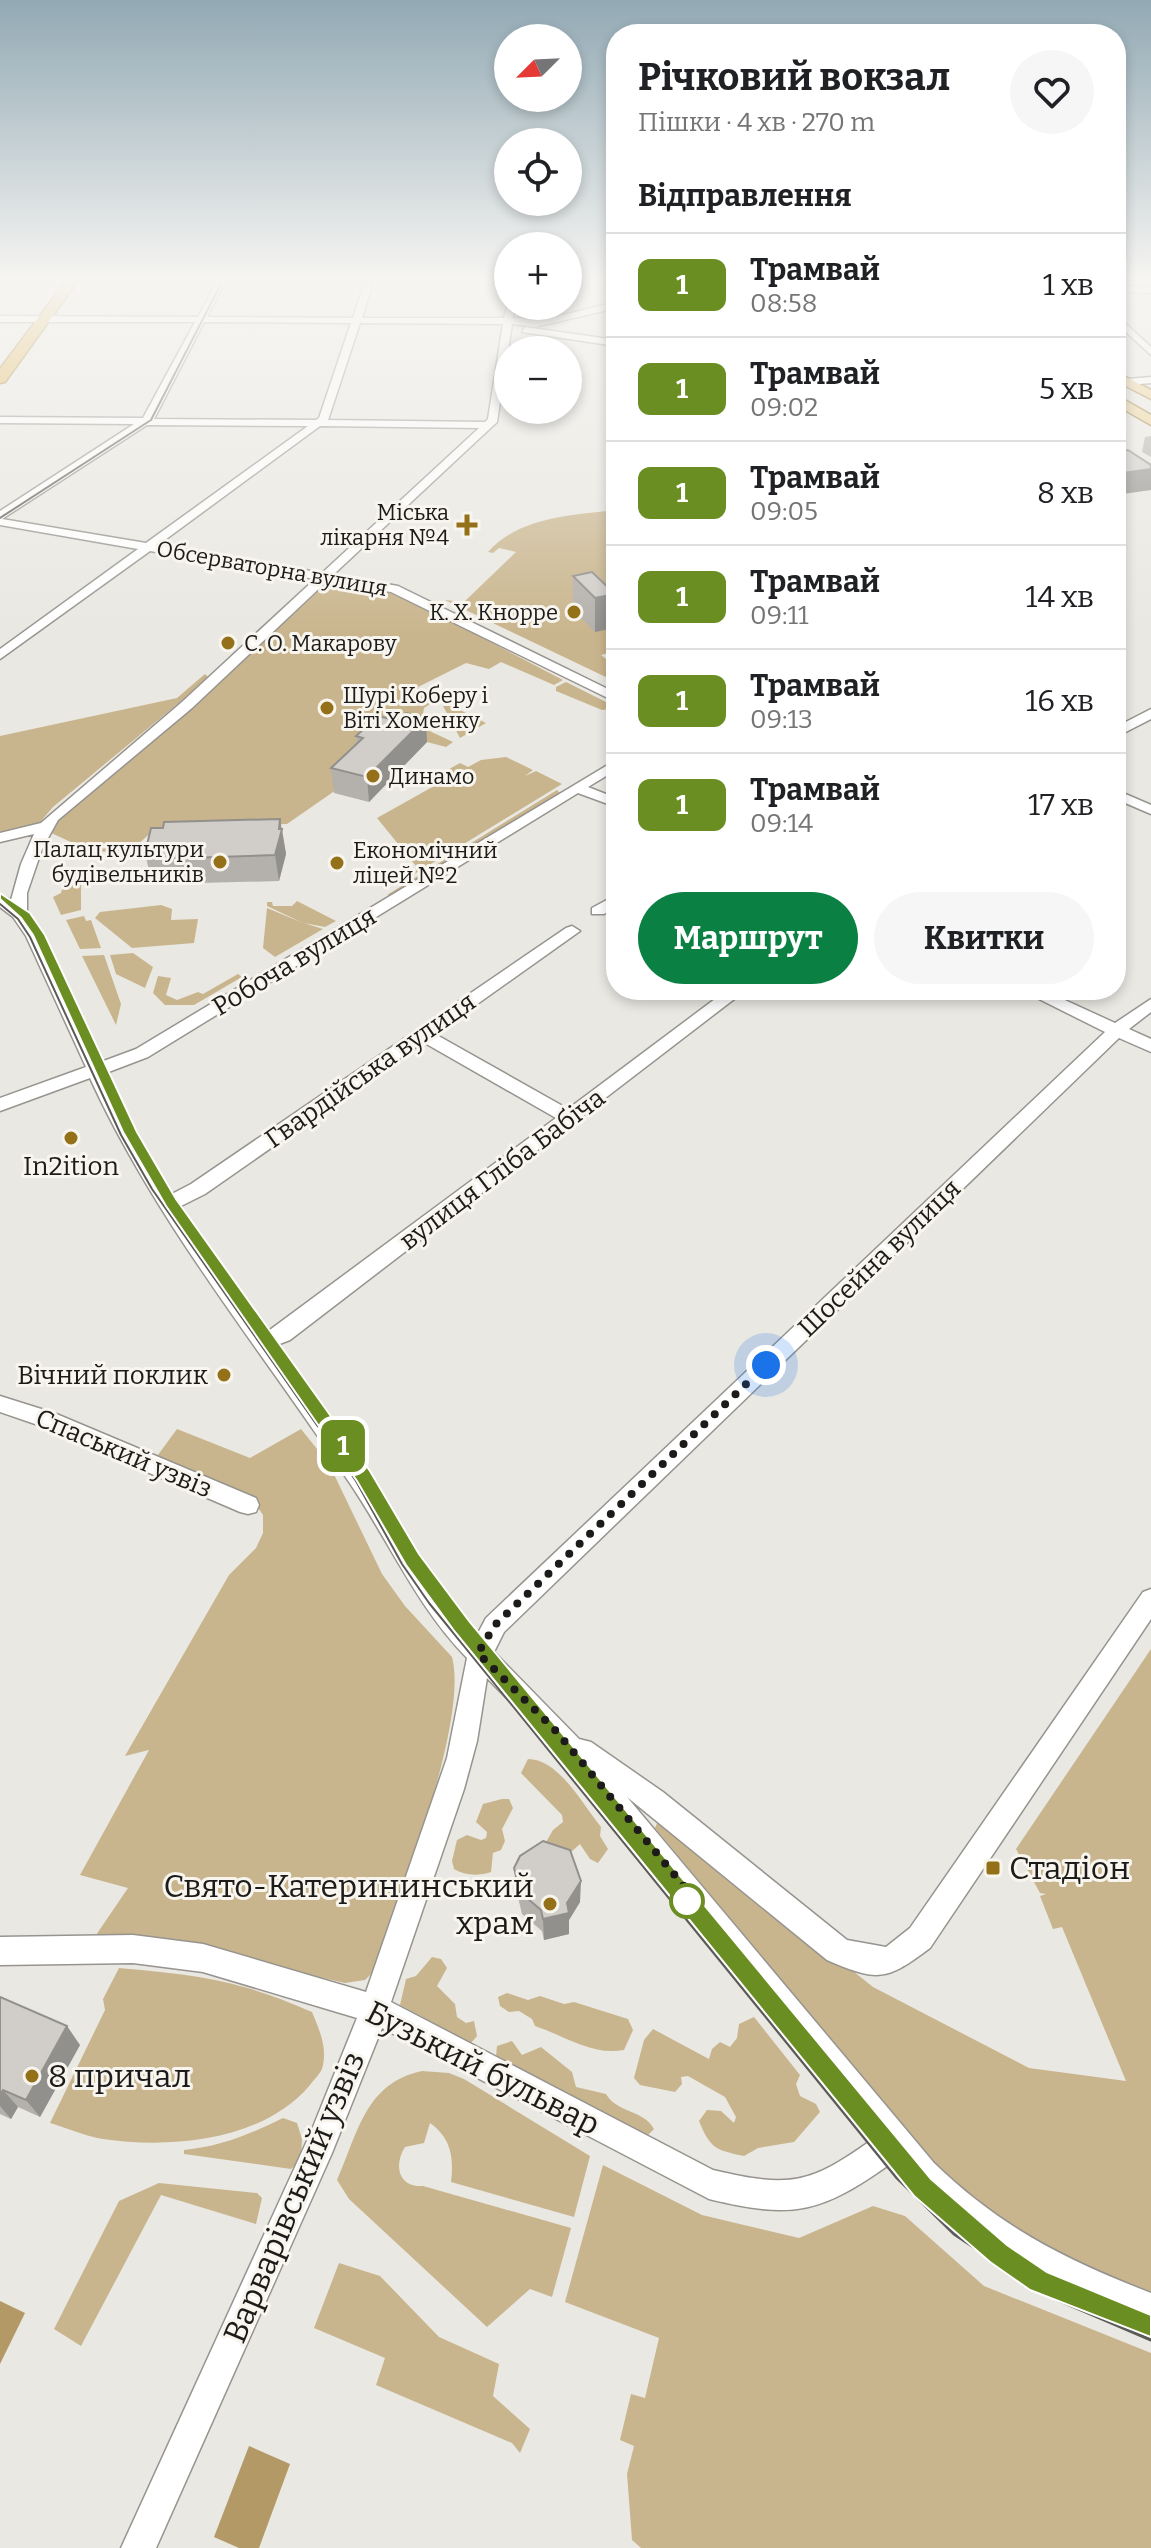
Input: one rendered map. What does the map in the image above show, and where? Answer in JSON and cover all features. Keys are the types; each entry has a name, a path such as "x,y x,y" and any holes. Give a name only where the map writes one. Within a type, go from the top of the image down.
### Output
{"main road":[{"path":"1126,405 1151,421"}],"street":[{"path":"0,519 145,423 159,397"},
{"path":"0,655 317,423 326,414 332,397"},
{"path":"0,839 43,827 187,705 494,417"},
{"path":"0,420 488,425"},
{"name":"Обсерваторна вулиця","path":"0,519 394,589 415,596 606,693"},
{"path":"1126,727 1151,713"},
{"name":"Робоча вулиця","path":"0,1105 98,1072 142,1053 606,770"},
{"path":"578,788 606,799"},
{"path":"1126,799 1151,810"},
{"path":"19,914 17,894 43,827"},
{"path":"0,839 21,844 33,858"},
{"path":"0,887 26,876"},
{"path":"0,900 19,914 34,936 125,1134 166,1205 359,1478 409,1563 478,1653 557,1732 895,2142 948,2201 1002,2243 1048,2268 1151,2309"},
{"path":"598,911 606,906"},
{"name":"Гвардійська вулиця","path":"166,1205 198,1189 572,931"},
{"name":"вулиця Гліба Бабіча","path":"263,1342 283,1334 725,1000"},
{"path":"1050,1000 1151,1046"},
{"name":"Шосейна вулиця","path":"478,1653 495,1625 1116,1031 1151,1004"},
{"path":"423,1034 570,1118"},
{"name":"Спаський узвіз","path":"0,1404 46,1419 248,1505"},
{"path":"557,1732 654,1801 837,1950 856,1958 890,1961 920,1938 1151,1599"},
{"name":"Варварівський узвіз","path":"138,2548 292,2212 375,2009 451,1790 464,1741 478,1653"},
{"name":"Бузький бульвар","path":"0,1951 133,1949 203,1958 375,2009 709,2184 762,2198 809,2196 834,2184 895,2142"}],"shaded area":[{"path":"606,511 606,654 601,655 606,659 606,677 445,600 464,602 516,552 499,548 493,553 488,552 515,531 547,520"},
{"path":"335,582 395,592 563,680 554,685 501,662 489,669 466,663 418,687 433,702 424,708 421,727 453,742 446,747 427,742 336,790 287,824 154,830 136,846 136,850 96,852 97,849 131,846 93,846 86,858 69,860 73,843 49,832 58,821 191,709 319,588"},
{"path":"205,674 208,677 53,807 35,828 0,835 0,736 177,698"},
{"path":"566,682 606,702 606,709 556,691 556,687"},
{"path":"443,706 452,706 486,723 460,738"},
{"path":"506,757 533,770 525,776 536,771 562,784 403,881 385,885 384,877 407,876 416,871 416,866 377,818 443,781 435,777 460,763 468,767 481,760"},
{"path":"557,790 560,793 392,896 387,895"},
{"path":"65,880 81,880 81,910 61,915 53,897 61,893"},
{"path":"297,901 336,921 325,927 304,923 323,929 275,957 263,948 267,908 303,923 267,906 267,902 272,902 273,906 292,906"},
{"path":"161,905 172,909 171,920 198,919 194,943 132,948 95,918 100,912"},
{"path":"84,916 86,921 91,920 101,948 80,949 66,920"},
{"path":"133,953 153,967 145,988 116,974 110,955"},
{"path":"104,955 121,1004 116,1025 82,956"},
{"path":"238,974 242,977 194,1005 165,1005 153,993 158,976 171,978 166,995 177,1000 198,992 203,994"},
{"path":"177,1429 250,1458 301,1429 329,1464 382,1574 405,1606 452,1657 455,1686 450,1723 429,1812 376,1969 365,1980 345,1983 207,1951 94,1938 128,1888 80,1875 149,1750 125,1756 229,1575 256,1548 263,1533 263,1515 254,1502 155,1459"},
{"path":"1151,1649 1151,2294 1083,2269 973,2210 655,1828 658,1821 665,1821 873,1987 1029,2068 1126,2081 1062,1927 1053,1929 1040,1896 1046,1894 1040,1893 1016,1849"},
{"path":"528,1759 539,1761 560,1775 601,1827 600,1836 608,1849 598,1863 590,1859 580,1844 562,1860 545,1844 553,1830 563,1822 562,1815 521,1773"},
{"path":"509,1799 513,1808 502,1829 505,1841 501,1850 493,1853 491,1872 472,1875 454,1869 452,1861 457,1840 467,1835 481,1840 486,1838 487,1832 476,1822 483,1804"},
{"path":"432,1957 441,1959 447,1968 437,1986 455,2004 457,2017 466,2023 474,2021 477,2036 471,2043 400,2005 406,1979 416,1976"},
{"path":"119,1968 172,1973 240,1986 312,2012 323,2044 321,2071 290,2104 242,2129 214,2137 157,2143 129,2142 96,2138 50,2123 105,2010 103,1999"},
{"path":"507,1993 528,2000 540,1996 564,2004 574,2002 628,2019 633,2030 624,2050 590,2048 535,2026 532,2019 519,2011 509,2012 500,2006 498,1997"},
{"path":"754,2017 800,2075 796,2084 800,2096 816,2104 820,2112 794,2142 758,2148 744,2156 715,2146 699,2121 707,2110 721,2111 734,2123 736,2117 725,2097 688,2076 681,2077 682,2084 675,2092 640,2085 634,2078 644,2040 653,2029 709,2059 712,2049 720,2042 730,2047 737,2038 739,2024"},
{"path":"512,2041 522,2055 541,2047 572,2072 576,2087 606,2094 617,2105 644,2118 654,2129 648,2135 496,2056 497,2046"},
{"path":"422,2071 449,2073 464,2079 590,2156 574,2217 451,2182 450,2149 443,2135 430,2123 424,2143 405,2147 399,2168 408,2183 571,2228 552,2297 530,2289 487,2327 349,2199 337,2180 358,2128 376,2098 403,2077"},
{"path":"283,2118 297,2123 302,2139 301,2160 291,2169 184,2154 184,2150 235,2139"},
{"path":"603,2165 702,2215 799,2238 873,2206 905,2216 984,2286 1151,2353 1151,2548 641,2548 632,2540 627,2474 634,2446 620,2440 631,2394 645,2398 659,2338 565,2302"},
{"path":"159,2183 257,2193 262,2198 256,2224 161,2195 81,2346 54,2329 119,2201"},
{"path":"339,2263 380,2276 439,2337 499,2364 493,2396 530,2429 520,2453 512,2443 376,2385 385,2358 314,2328"},
{"path":"0,2301 25,2313 0,2364"},
{"path":"249,2446 290,2464 259,2548 239,2548 214,2537"}],"building":[{"path":"1126,450 1151,465 1151,469 1126,473"},
{"path":"592,572 606,585 606,596 595,598 573,576"},
{"path":"406,713 426,718 367,777 331,768 363,738 356,736 378,716 398,721"},
{"path":"280,819 279,829 282,829 275,855 156,859 157,853 145,853 151,828 163,828 164,822"},
{"name":"Свято-Катерининський храм","path":"543,1841 570,1850 581,1881 567,1903 569,1913 543,1919 541,1910 521,1893 514,1868 520,1856"},
{"name":"8 причал","path":"0,1997 67,2026 26,2100 3,2090 0,2095"}],"tram line":[{"path":"0,518 151,420 163,397"},
{"name":"1","path":"0,897 16,906 39,935 130,1132 171,1203 364,1476 413,1559 462,1627 906,2170 950,2215 998,2254 1039,2281 1151,2324"},
{"path":"0,904 18,919 30,937 121,1135 152,1189 356,1481 402,1564 429,1603 685,1918"},
{"path":"414,1562 500,1673"},
{"path":"684,1916 897,2178 954,2234 1044,2294 1151,2340"},
{"path":"846,2097 924,2189 990,2250 1048,2284 1151,2324"}],"place":[{"name":"Міська лікарня №4","path":"467,525"},
{"name":"К. Х. Кнорре","path":"574,612"},
{"name":"С. О. Макарову","path":"228,643"},
{"name":"Шурі Коберу і Віті Хоменку","path":"327,708"},
{"name":"Динамо","path":"373,776"},
{"name":"Палац культури будівельників","path":"220,862"},
{"name":"Економічний ліцей №2","path":"337,863"},
{"name":"In2ition","path":"71,1138"},
{"name":"Вічний поклик","path":"224,1375"},
{"name":"Стадіон","path":"993,1868"},
{"name":"Свято-Катерининський храм","path":"550,1904"},
{"name":"8 причал","path":"32,2076"}],"route":[{"path":"687,1901 696,1901 557,1732 478,1653 495,1625 766,1365"}]}
